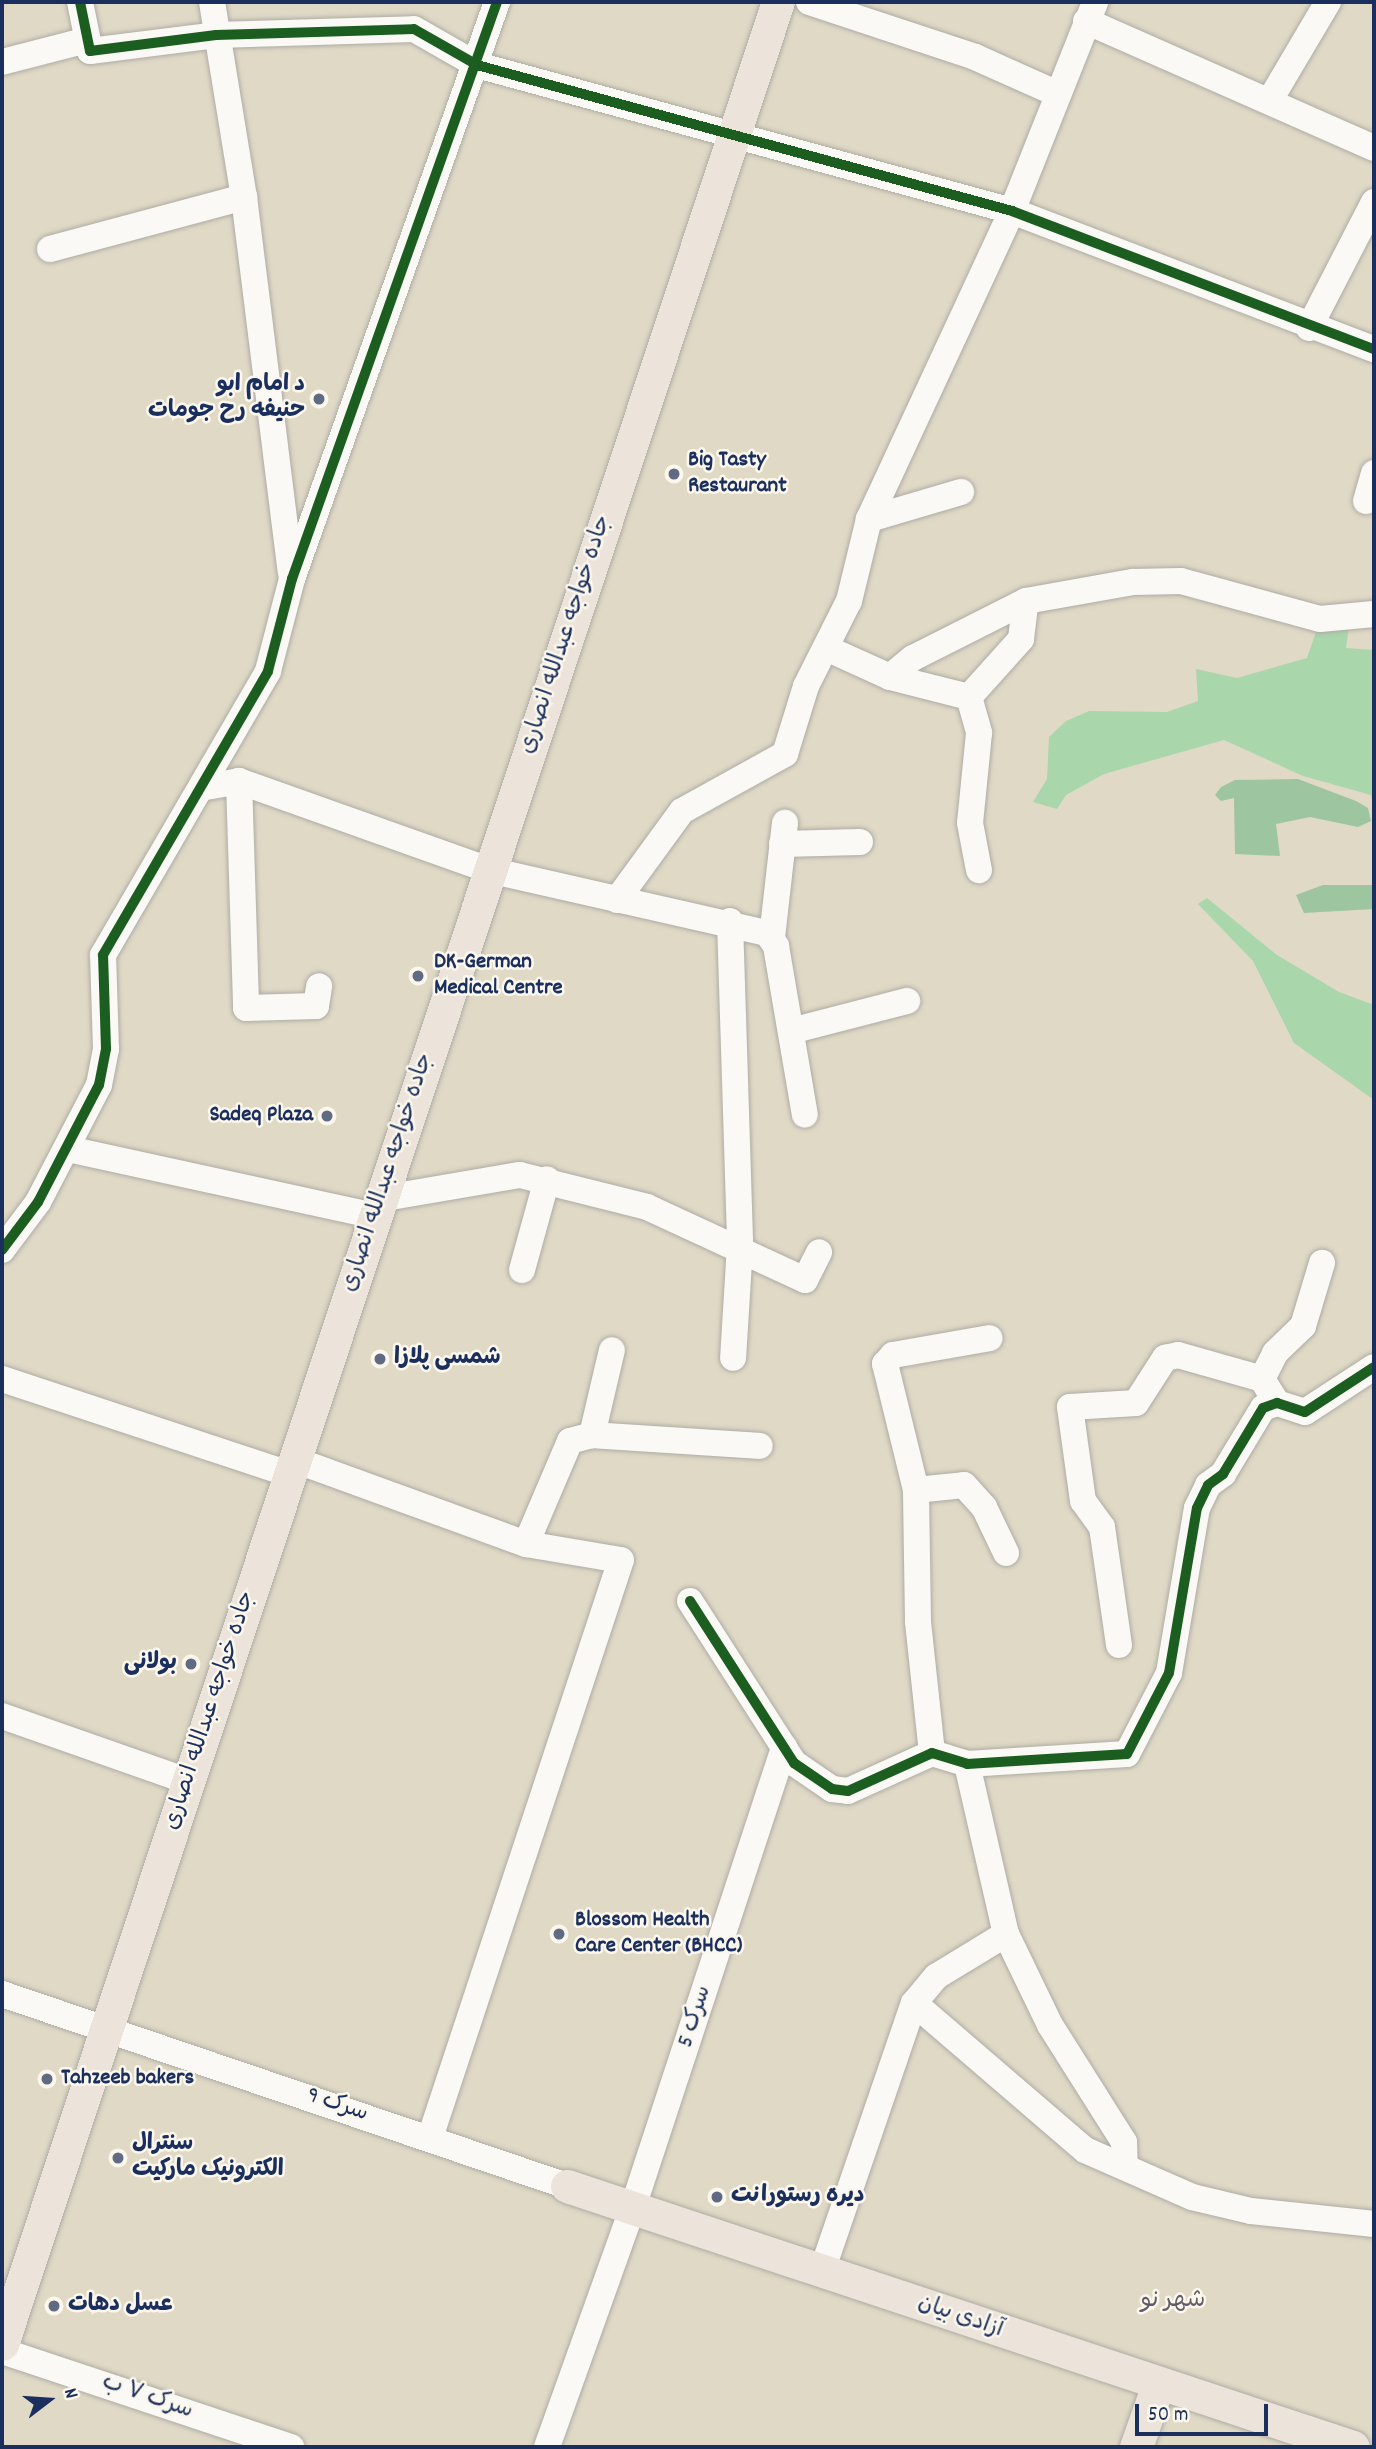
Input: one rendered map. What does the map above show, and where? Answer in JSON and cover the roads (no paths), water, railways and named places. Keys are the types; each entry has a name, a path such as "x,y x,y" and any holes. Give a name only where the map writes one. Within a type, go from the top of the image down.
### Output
{"main road":[{"name":"جاده خواجه عبدالله انصاری","path":"2,2344 778,2"},
{"name":"آزادی بیان","path":"567,2186 1157,2385 1353,2447"},
{"path":"1136,2447 1157,2385"}],"street":[{"path":"80,2 90,51 216,35 414,29 477,65 734,131 1012,211 1309,328 1374,349"},
{"path":"212,2 244,197 292,579"},
{"path":"2,1250 68,1149 101,1073 103,955 206,787 268,671 292,579 477,65 497,2"},
{"path":"809,2 975,57 1058,94"},
{"path":"1270,100 1328,2"},
{"path":"617,900 682,811 785,754 806,686 849,601 869,519 1012,211 1091,11 1270,100 1374,148"},
{"path":"2,62 87,40"},
{"path":"50,249 244,197"},
{"path":"1309,328 1374,202"},
{"path":"1366,501 1374,473"},
{"path":"869,519 961,492"},
{"path":"890,677 913,658 1026,601 1181,581 1320,620 1374,614"},
{"path":"969,697 1021,639 1026,601"},
{"path":"826,648 890,677 969,697"},
{"path":"969,697 979,733 970,823 979,870"},
{"path":"206,787 239,781 489,870 617,900 730,921 772,937"},
{"path":"239,781 246,1008 316,1006 320,986"},
{"path":"805,1115 772,937 783,833 860,842"},
{"path":"730,921 740,1245 733,1358"},
{"path":"790,1031 907,1001"},
{"path":"68,1149 377,1208 520,1175 547,1179 646,1207 740,1245 805,1280 819,1252"},
{"path":"522,1270 547,1179"},
{"path":"1262,1379 1275,1353 1303,1326 1322,1263"},
{"path":"932,1752 918,1621 916,1490 887,1358 990,1338"},
{"path":"592,1435 612,1350"},
{"path":"1119,1645 1102,1527 1083,1501 1070,1407 1136,1403 1170,1356 1262,1379 1277,1404"},
{"path":"690,1601 801,1770 840,1791 932,1752 967,1764 1127,1754 1169,1673 1202,1496 1223,1474 1263,1408 1277,1404 1296,1411 1315,1408 1374,1367"},
{"path":"2,1379 292,1467 526,1544 621,1560 430,2138"},
{"path":"526,1544 570,1441 592,1435 760,1446"},
{"path":"916,1490 964,1485 984,1507 1006,1553"},
{"path":"2,1716 188,1781"},
{"name":"سرک 5","path":"547,2447 634,2207 784,1747"},
{"path":"967,1764 1006,1934 1050,2025 1124,2142 1125,2165"},
{"path":"822,2271 914,2003 937,1976 1006,1934"},
{"name":"سرک 9","path":"2,1994 108,2025 567,2186"},
{"path":"914,2003 1085,2150 1125,2165 1192,2197 1239,2208 1374,2224"},
{"name":"سرک ۷ ب","path":"2,2351 290,2447"}],"place":[{"name":"د امام ابو حنیفه رح جومات","path":"319,399"},
{"name":"Big Tasty Restaurant","path":"674,474"},
{"name":"DK-German Medical Centre","path":"418,976"},
{"name":"Sadeq Plaza","path":"327,1116"},
{"name":"شمسی پلازا","path":"380,1359"},
{"name":"بولانی","path":"191,1664"},
{"name":"Blossom Health Care Center (BHCC)","path":"559,1934"},
{"name":"Tahzeeb bakers","path":"47,2079"},
{"name":"سنترال الکترونیک مارکیت","path":"118,2158"},
{"name":"دیره رستورانت","path":"717,2197"},
{"name":"عسل دهات","path":"54,2306"}],"district":[{"name":"شهر نو","path":"1173,2302"}]}
